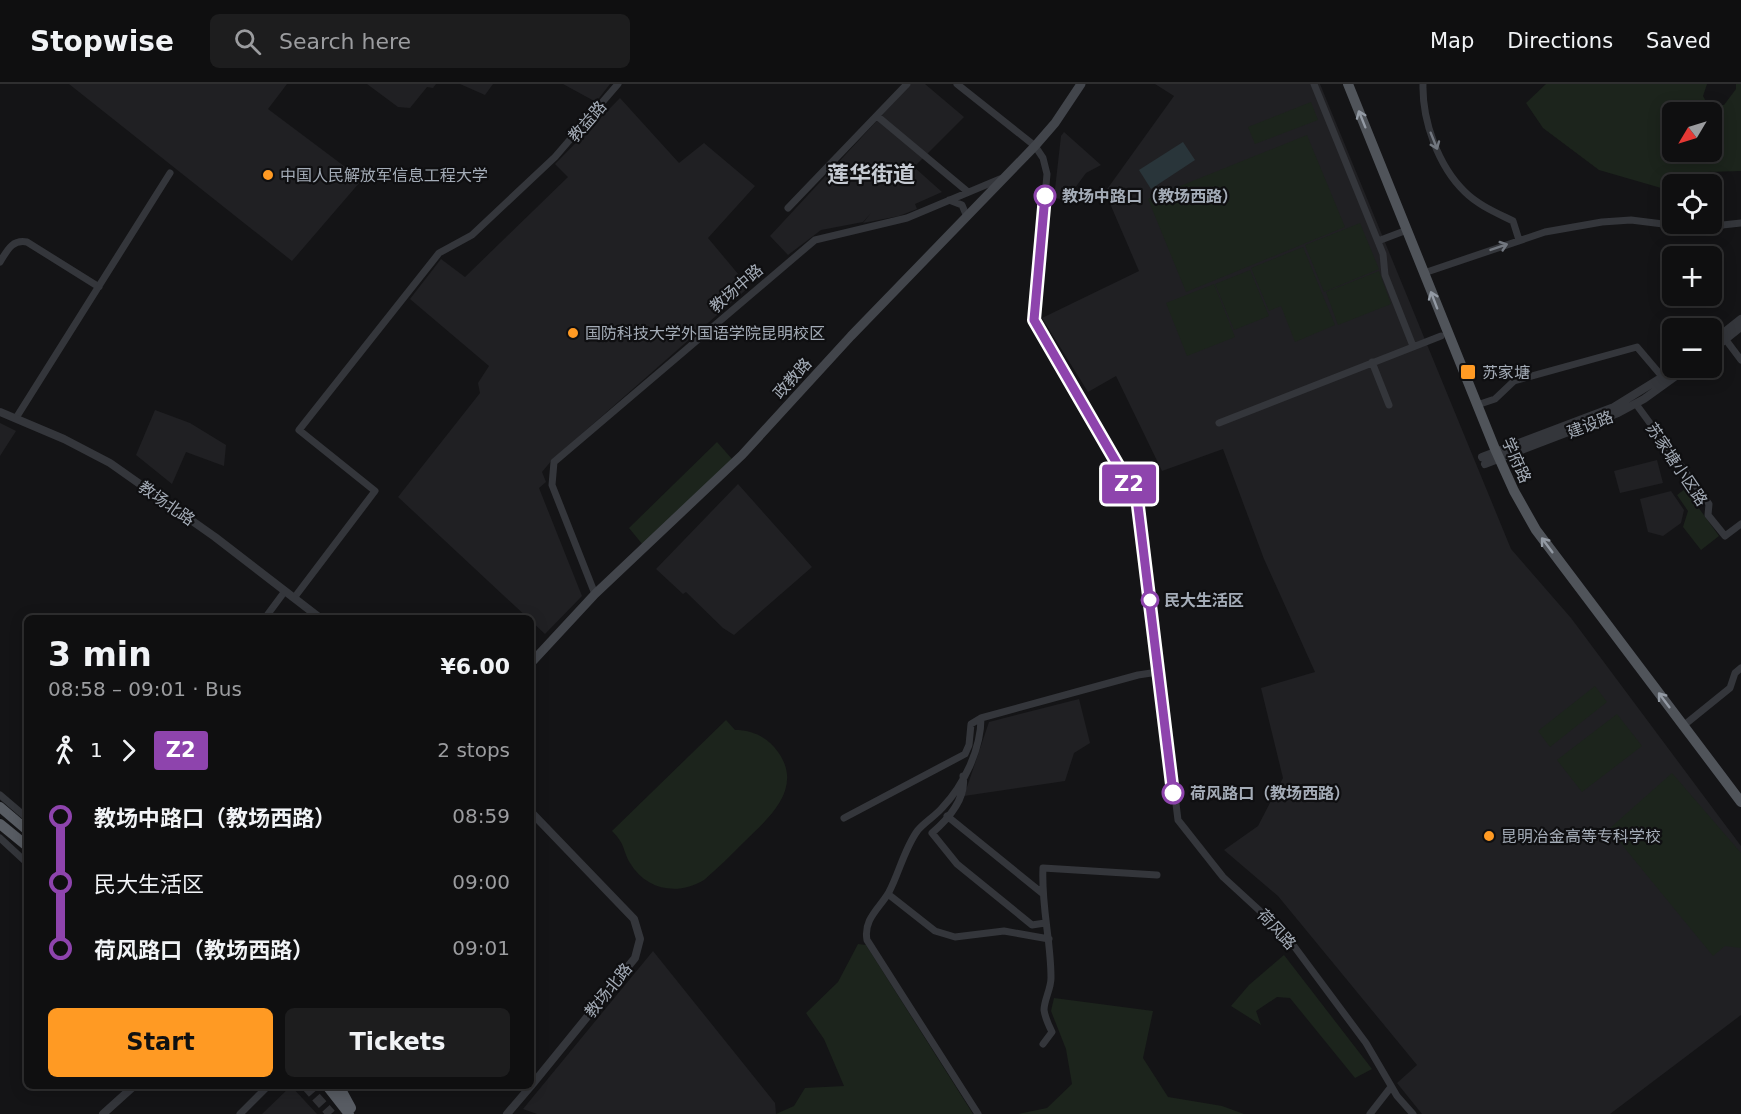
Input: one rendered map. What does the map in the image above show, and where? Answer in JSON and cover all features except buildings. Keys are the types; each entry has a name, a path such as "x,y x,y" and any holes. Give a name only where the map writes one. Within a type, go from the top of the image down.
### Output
{"highway":[{"path":"0,807 24,827"},
{"path":"0,824 24,844"},
{"path":"17,838 24,848"},
{"path":"329,1089 349,1114"},
{"path":"341,1089 354,1114"}],"main road":[{"name":"教场中路","path":"1005,177 1055,123 1081,84"},
{"name":"学府路","path":"1348,84 1497,455 1536,530 1741,802"},
{"name":"政教路","path":"596,594 714,484 851,336 1005,177"},
{"path":"534,660 596,594"}],"street":[{"name":"教益路","path":"294,598 375,491 299,430 439,253 472,235 555,157 618,84"},
{"path":"788,208 907,84"},
{"path":"844,818 965,754 969,744 971,724 981,718 1138,675 1158,672 1137,498 1034,320 1047,174 1043,158 1035,146 957,84"},
{"path":"1314,84 1383,254 1385,275 1413,346"},
{"path":"1424,84 1427,123 1446,165 1465,192 1513,221 1519,240"},
{"path":"878,116 968,192"},
{"path":"16,418 170,173"},
{"name":"教场中路","path":"596,594 552,485 554,462 815,240 883,226 1005,177"},
{"path":"949,200 962,205 967,217"},
{"path":"1424,273 1545,232 1631,220 1695,228 1741,223"},
{"path":"1378,241 1407,230"},
{"path":"0,262 13,244 20,240 27,242 99,287"},
{"path":"1723,337 1741,319"},
{"path":"1723,337 1741,327"},
{"path":"1219,423 1441,336"},
{"path":"1723,337 1741,360"},
{"path":"1477,405 1495,399 1514,381 1637,347 1665,380"},
{"path":"1372,362 1389,405"},
{"name":"建设路","path":"1484,460 1614,407 1669,378"},
{"name":"建设路","path":"1497,455 1618,413 1636,404 1665,380"},
{"name":"苏家塘小区路","path":"1636,404 1709,504 1708,515 1725,536 1741,524"},
{"name":"教场北路","path":"0,412 64,439 110,464 196,523 316,615"},
{"path":"268,615 285,591"},
{"path":"1683,726 1730,688 1735,673 1741,668"},
{"name":"荷风路","path":"1158,672 1178,820 1223,877 1285,934 1366,1043 1392,1087 1413,1114"},
{"path":"978,1114 867,940 868,922 888,894 918,830 943,807 975,755 981,735 981,718"},
{"path":"963,776 964,783 960,797 932,833 957,864 1032,925 1045,923"},
{"path":"0,795 24,815"},
{"name":"教场北路","path":"534,815 634,919 640,939 635,958 534,1082"},
{"path":"947,816 1042,893"},
{"path":"0,838 24,860"},
{"path":"1042,1044 1052,1032 1044,1010 1051,981 1049,930 1045,923 1042,893 1043,868 1157,875"},
{"path":"888,894 935,931 955,937 1004,931 1049,939"},
{"path":"1370,1114 1392,1087"},
{"path":"102,1114 131,1089"},
{"path":"240,1114 265,1089"},
{"name":"教场北路","path":"507,1114 528,1089"}],"shaded area":[{"name":"中国人民解放军信息工程大学","path":"69,84 287,84 268,109 352,172 360,182 292,261"},
{"path":"367,84 436,84 433,88 427,87 410,108 398,107"},
{"path":"460,84 493,84 485,95"},
{"path":"563,84 610,84 596,102"},
{"path":"911,84 925,84 964,117 914,167 942,192 915,204 917,209 899,216 863,223 871,213 863,222 821,230 788,255 770,236"},
{"path":"1155,84 1320,84 1511,549 1571,618 1741,846 1741,1015 1610,1114 1422,1114 1397,1083 1417,1065 1278,896 1224,850 1258,826 1283,778 1261,688 1315,672 1264,559 1223,449 1162,471 1116,376 1088,392 1042,318 1139,271 1105,192 1174,96"},
{"path":"1546,84 1707,84 1703,96 1706,102 1662,102 1662,162 1722,162 1722,105 1736,89 1736,84 1741,84 1741,171 1662,174 1662,188 1599,170 1543,128 1526,103"},
{"name":"国防科技大学外国语学院昆明校区","path":"620,98 679,163 704,143 755,186 708,238 749,287 552,460 542,472 546,482 539,488 582,596 545,634 534,624 534,615 525,615 398,497 480,393 478,383 489,366 410,299 441,259 465,277 568,177 555,164"},
{"path":"1311,102 1318,120 1255,144 1248,127"},
{"path":"1064,132 1101,165 1086,173 1072,192 1061,199 1054,198 1061,136"},
{"path":"1307,135 1345,227 1186,292 1148,199"},
{"path":"1183,142 1195,160 1151,189 1139,170"},
{"path":"1360,223 1379,269 1324,292 1305,245"},
{"path":"1303,247 1335,325 1295,342 1281,306 1269,311 1251,268"},
{"path":"1250,270 1269,316 1234,330 1215,284"},
{"path":"1379,271 1391,304 1338,325 1326,292"},
{"path":"1214,284 1235,337 1187,356 1166,303"},
{"path":"155,410 190,423 226,445 224,466 186,452 172,484 136,455"},
{"path":"0,423 16,431 0,456"},
{"path":"717,442 732,459 643,545 629,528"},
{"path":"1657,460 1663,483 1620,493 1614,471"},
{"path":"738,484 812,567 734,635 723,628 686,592 683,594 656,569"},
{"path":"1685,489 1719,536 1701,550 1683,527 1688,511 1677,495"},
{"path":"1671,491 1684,510 1681,523 1663,536 1648,532 1640,499"},
{"path":"1595,686 1607,702 1550,747 1538,731"},
{"path":"1079,699 1090,743 1074,753 1065,781 964,796 989,722"},
{"path":"1617,714 1642,746 1582,792 1557,760"},
{"path":"726,720 735,730 759,735 774,747 785,765 787,778 785,790 780,802 764,823 704,880 684,888 663,888 637,872 630,863 620,840 612,831"},
{"path":"1672,773 1741,853 1741,948 1725,946 1713,956 1609,829"},
{"path":"858,944 866,945 973,1114 776,1114 794,1106 805,1088 844,1086 824,1039 806,1013 838,982"},
{"path":"653,951 775,1103 776,1114 537,1114 523,1109"},
{"path":"1284,955 1372,1069 1355,1078 1290,998 1277,997 1256,1011 1261,1025 1231,1006 1249,985"},
{"path":"1054,998 1153,1011 1143,1058 1168,1097 1222,1106 1244,1114 1018,1114 1047,1108 1072,1084 1066,1049 1051,1011"},
{"path":"288,1089 294,1089 317,1114 262,1114"}],"tunnel":[{"path":"309,1089 331,1114"}],"bus line":[{"name":"Z2","path":"1045,196 1034,320 1137,498 1173,793"}],"place":[{"name":"中国人民解放军信息工程大学","path":"268,175"},
{"name":"教场中路口（教场西路）","path":"1045,196"},
{"name":"国防科技大学外国语学院昆明校区","path":"573,333"},
{"name":"苏家塘","path":"1468,372"},
{"name":"民大生活区","path":"1150,600"},
{"name":"荷风路口（教场西路）","path":"1173,793"},
{"name":"昆明冶金高等专科学校","path":"1489,836"}],"district":[{"name":"莲华街道","path":"871,174"}]}
